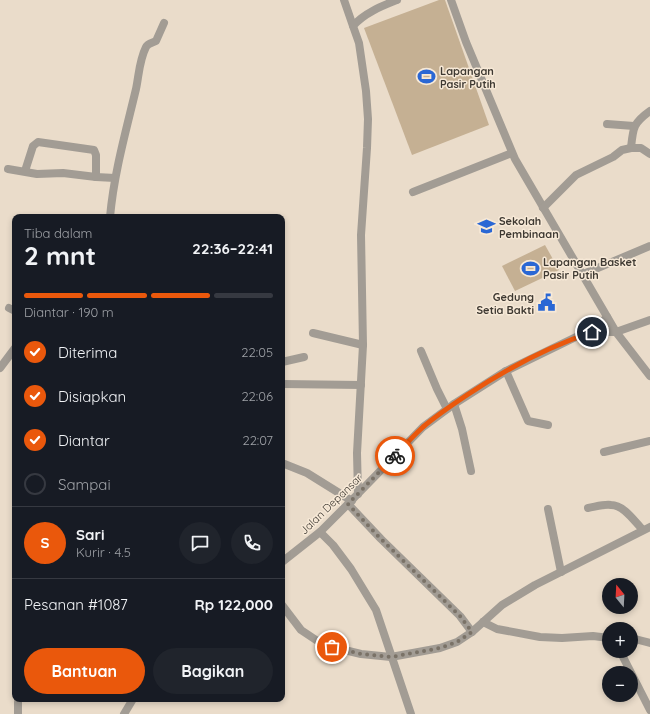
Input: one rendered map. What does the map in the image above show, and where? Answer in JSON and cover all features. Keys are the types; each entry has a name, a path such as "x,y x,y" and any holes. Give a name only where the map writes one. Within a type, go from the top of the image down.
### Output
{"street":[{"path":"344,0 359,43 368,105 367,148 361,235 363,345 357,453 358,494"},
{"path":"353,26 359,19 367,14 397,0"},
{"path":"450,0 520,170 616,332 650,376"},
{"path":"110,214 114,178 136,87 140,64 146,46 149,43 156,41 164,23"},
{"path":"631,148 634,126 642,116 650,111"},
{"path":"607,124 634,126"},
{"path":"25,171 32,146 38,142 94,150 96,155 96,177"},
{"path":"543,208 576,175 614,157 622,150 641,148 650,154"},
{"path":"413,192 512,153"},
{"path":"8,169 37,174 63,173 114,178"},
{"path":"581,274 650,246"},
{"path":"592,332 607,317"},
{"name":"Jalan Depansar","path":"285,560 320,532 423,427 454,404 506,371 557,346 592,332 616,332 650,320"},
{"path":"313,333 363,345"},
{"path":"421,351 447,409"},
{"path":"0,368 12,352"},
{"path":"285,361 304,357"},
{"path":"506,371 528,421 548,425"},
{"path":"285,384 361,386"},
{"path":"454,404 462,429 470,470"},
{"path":"604,452 650,441"},
{"path":"285,464 307,473 350,502 381,539 460,616 472,632"},
{"path":"285,609 301,630 319,642 332,647 361,654 391,657 440,648 457,642 472,632 502,605 535,585 646,528 623,509 617,506 610,505 588,508"},
{"path":"548,509 561,572"},
{"path":"320,532 333,545 351,570 376,610 411,714"},
{"path":"483,622 497,629 540,637 602,637"},
{"path":"638,640 650,643"},
{"path":"624,658 650,710"},
{"path":"18,702 18,714"},
{"path":"124,714 131,702"}],"shaded area":[{"name":"Lapangan Pasir Putih","path":"439,0 445,0 489,125 412,155 364,28"},
{"name":"Lapangan Basket Pasir Putih","path":"545,245 559,270 515,291 502,266"}],"way so far":[{"path":"332,647 361,654 391,657 440,648 457,642 472,632 460,616 381,539 348,504 395,456"}],"place":[{"name":"Lapangan Pasir Putih","path":"427,77"},
{"name":"Sekolah Pembinaan","path":"486,227"},
{"name":"Lapangan Basket Pasir Putih","path":"530,268"},
{"name":"Gedung Setia Bakti","path":"547,303"}],"route":[{"path":"395,456 423,427 479,387 506,371 557,346 578,336 592,332"}]}
